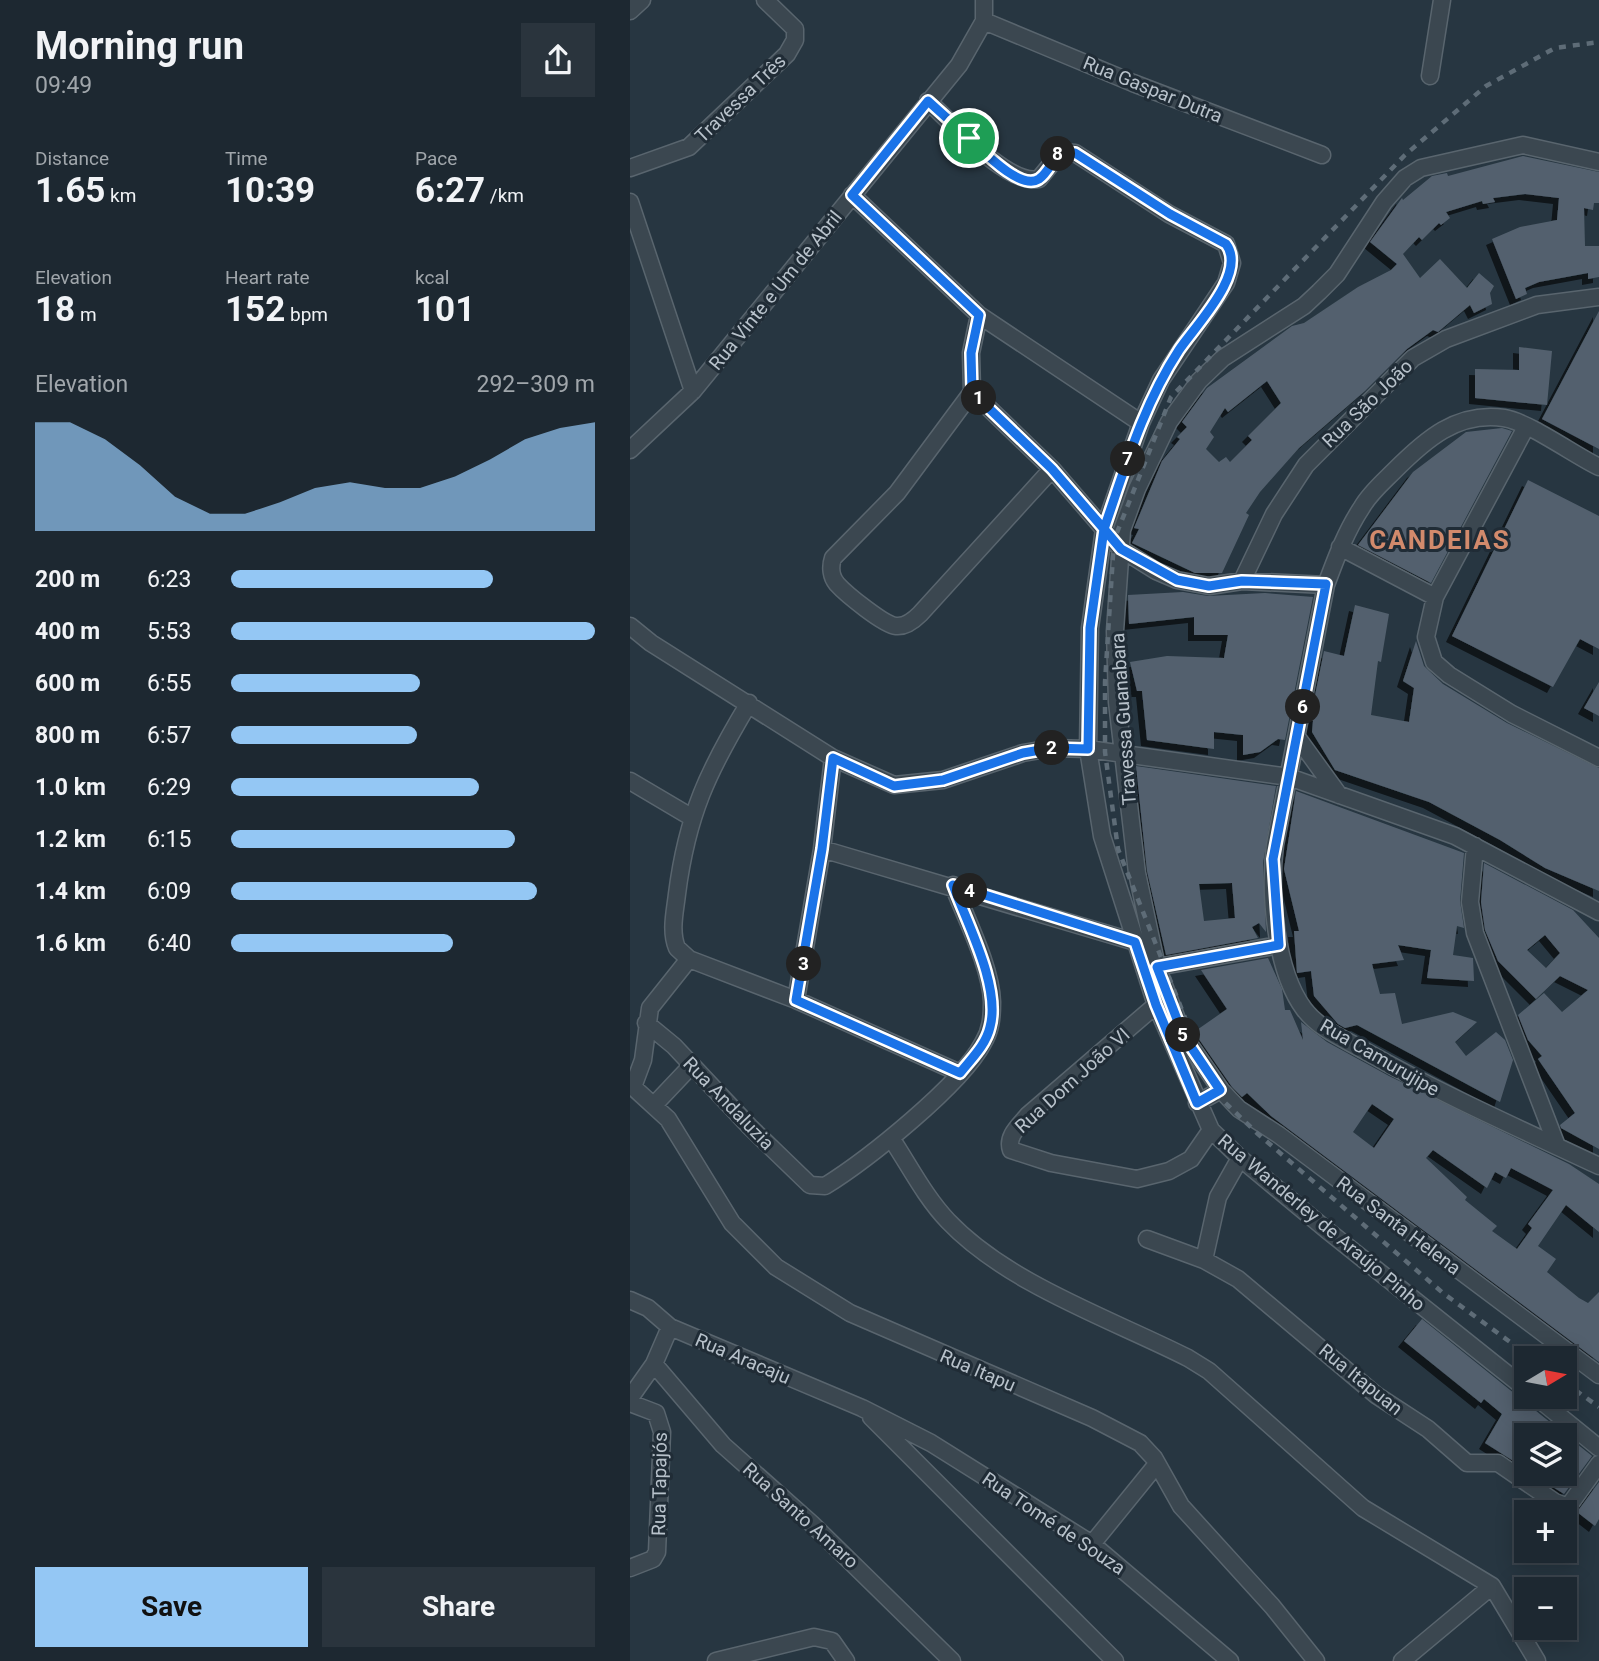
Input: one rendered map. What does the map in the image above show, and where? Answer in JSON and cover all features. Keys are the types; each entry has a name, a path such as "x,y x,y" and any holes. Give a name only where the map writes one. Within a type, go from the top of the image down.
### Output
{"street":[{"path":"630,11 642,0"},
{"name":"Travessa Três","path":"630,168 689,147 787,54 795,40 795,29 765,0"},
{"path":"984,0 984,21"},
{"path":"1430,76 1442,0"},
{"name":"Rua Vinte e Um de Abril","path":"630,450 693,391 959,65 984,21"},
{"name":"Rua Gaspar Dutra","path":"984,21 1132,83 1322,155"},
{"name":"Rua Wanderley de Araújo Pinho","path":"928,101 1010,174 1029,181 1039,179 1061,152 1075,153 1170,214 1226,244 1230,250 1232,262 1226,284 1178,351 1141,423 1104,529 1090,628 1088,749 1102,836 1156,1005 1197,1103 1212,1130 1240,1158 1514,1379"},
{"name":"Travessa Guanabara","path":"1220,1090 1188,1044 1157,967 1137,873 1118,702 1115,631 1122,530 1137,489 1169,422 1188,393 1223,358 1304,306 1320,292 1337,274 1384,202 1405,178 1421,168 1522,145 1599,162"},
{"path":"852,195 979,315 1141,423"},
{"path":"630,202 693,391"},
{"name":"Rua São João","path":"1242,581 1274,514 1306,465 1413,358 1446,339 1537,305 1599,297"},
{"path":"979,315 970,362 972,392 897,493 833,558 831,570 837,583 884,622 897,626 908,623 920,614 1052,469"},
{"path":"972,392 1052,469 1121,549 1177,580 1209,586 1242,581 1326,584"},
{"path":"1289,777 1326,584 1340,547 1363,505 1377,488 1443,429 1464,419 1506,418 1599,467"},
{"path":"1526,427 1435,597 1426,637 1434,662 1449,675 1512,714 1599,758"},
{"path":"1340,547 1435,597"},
{"path":"630,626 651,643 833,758 894,786 943,780 1023,753 1052,748 1088,749 1289,777 1435,828 1475,846 1599,912"},
{"path":"749,703 719,752 691,817 681,859 673,922 675,944 689,958 796,1000 960,1073"},
{"path":"1297,737 1339,794"},
{"path":"796,1000 822,849 833,758"},
{"name":"Rua Camurujipe","path":"1289,777 1273,859 1279,945 1295,993 1305,1010 1325,1029 1423,1084 1599,1166"},
{"path":"630,781 691,817"},
{"path":"1475,846 1470,902 1475,933 1557,1146"},
{"path":"822,849 953,885 1135,942"},
{"path":"953,885 992,998 990,1027 983,1045 960,1073 891,1138 930,1198 967,1239 1043,1287 1199,1364 1233,1389 1331,1483 1363,1508 1492,1586 1537,1661"},
{"path":"1157,967 1279,945"},
{"path":"631,1088 643,1060 646,1023 654,1001 689,958"},
{"name":"Rua Dom João VI","path":"1156,1005 1028,1115 1012,1136 1011,1150 1051,1163 1137,1179 1169,1171 1191,1159 1212,1130"},
{"name":"Rua Andaluzia","path":"646,1023 674,1046 810,1185 825,1186 891,1138"},
{"path":"655,1104 691,1066"},
{"name":"Rua Itapu","path":"631,1088 655,1104 681,1140 732,1223 776,1267 850,1313 1092,1418 1140,1443 1157,1464 1181,1506 1310,1658"},
{"path":"1197,1103 1220,1090"},
{"name":"Rua Santa Helena","path":"1220,1090 1238,1109 1279,1135 1599,1375"},
{"path":"1204,1260 1218,1196 1240,1158"},
{"name":"Rua Itapuan","path":"1147,1239 1204,1260 1238,1279 1376,1395 1427,1429 1467,1463 1498,1463 1555,1502 1571,1507 1569,1502 1599,1464"},
{"name":"Rua Aracaju","path":"630,1300 648,1308 670,1327 862,1408"},
{"path":"630,1401 654,1364 670,1327"},
{"name":"Rua Santo Amaro","path":"654,1364 723,1445 811,1523 952,1661"},
{"name":"Rua Tapajós","path":"630,1401 656,1413 662,1432 657,1552 653,1559 630,1568"},
{"path":"862,1408 1115,1661"},
{"name":"Rua Tomé de Souza","path":"862,1408 931,1443 1092,1544 1230,1661"},
{"path":"1551,1409 1599,1448"},
{"path":"1092,1544 1157,1464"},
{"path":"1402,1661 1492,1586"},
{"path":"716,1661 814,1637 832,1642 846,1661"}],"building":[{"path":"1523,156 1599,172 1599,203 1594,203 1593,210 1584,208 1585,246 1599,246 1599,277 1588,279 1588,273 1539,282 1525,288 1527,294 1516,299 1492,239 1520,227 1557,220 1559,198 1525,194 1493,198 1495,202 1483,204 1482,201 1446,212 1450,218 1441,225 1439,223 1422,240 1419,237 1403,254 1420,278 1440,259 1467,288 1479,273 1494,286 1490,293 1492,304 1474,313 1470,305 1438,332 1433,330 1407,349 1365,391 1299,448 1260,492 1246,513 1249,515 1222,573 1195,573 1132,543 1139,529 1134,528 1162,461 1180,439 1177,437 1187,427 1182,422 1207,388 1292,326 1304,323 1358,287 1391,270 1397,264 1370,242 1402,198 1403,200 1432,176 1447,173 1448,176","holes":["1267,381 1281,403 1248,436 1252,440 1230,462 1226,457 1219,462 1206,449 1214,437 1210,432 1225,408 1228,412"]},
{"path":"1599,311 1599,449 1542,419"},
{"path":"1519,347 1552,351 1547,405 1475,398 1475,369 1519,370"},
{"path":"1502,428 1512,431 1431,583 1358,545 1413,472 1466,432"},
{"path":"1528,480 1599,516 1599,649 1580,639 1553,687 1452,636"},
{"path":"1183,592 1208,596 1265,593 1313,597 1285,740 1278,739 1260,752 1243,755 1243,735 1214,732 1214,749 1147,740 1142,691 1137,691 1130,662 1167,656 1224,658 1228,635 1194,635 1194,617 1129,624 1128,595"},
{"path":"1355,605 1389,614 1381,662 1378,661 1371,715 1409,722 1414,688 1403,681 1416,641 1424,666 1443,684 1507,723 1599,768 1599,891 1545,868 1429,802 1335,770 1312,732 1313,721 1310,720 1324,651 1344,656"},
{"path":"1599,682 1599,716 1584,708"},
{"path":"1136,766 1276,786 1263,863 1266,932 1259,923 1252,927 1258,938 1166,955 1147,871","holes":["1232,883 1235,918 1204,921 1199,884"]},
{"path":"1296,791 1464,853 1460,901 1464,928 1457,926 1453,955 1473,958 1474,981 1427,978 1431,950 1398,945 1404,960 1372,964 1380,994 1395,993 1402,1024 1453,1012 1477,1022 1455,1042 1466,1056 1496,1032 1505,1040 1513,1060 1500,1102 1357,1025 1345,1028 1338,1024 1314,996 1311,971 1297,973 1294,931 1299,931 1284,869"},
{"path":"1484,863 1573,910 1599,938 1599,1149 1561,1128 1560,1125 1575,1113 1538,1059 1542,1056 1528,1040 1518,1015 1544,993 1562,1012 1588,990 1560,976 1536,999 1498,961 1485,930 1481,902","holes":["1545,935 1560,953 1546,968 1527,950"]},
{"path":"1268,958 1282,989 1285,1010 1290,1010 1303,1040 1301,1022 1327,1042 1389,1076 1569,1164 1599,1184 1599,1232 1566,1205 1538,1246 1556,1259 1547,1272 1579,1298 1588,1303 1599,1292 1599,1362 1271,1116 1247,1093 1242,1097 1232,1087 1194,1032 1227,1009 1201,970","holes":["1372,1104 1394,1119 1374,1148 1353,1132","1433,1150 1487,1188 1495,1172 1506,1178 1511,1168 1553,1190 1528,1224 1532,1228 1517,1249 1492,1231 1497,1226 1465,1200 1467,1197 1426,1158"]},
{"path":"1422,1319 1514,1393 1514,1409 1534,1409 1551,1423 1514,1423 1514,1461 1485,1443 1502,1414 1484,1399 1481,1403 1404,1341"},
{"path":"1577,1444 1592,1456 1577,1476"},
{"path":"1599,1482 1599,1519 1595,1526 1577,1512"},
{"path":"1551,1486 1570,1486 1564,1494"}],"railway":[{"path":"1516,1346 1443,1293 1258,1134 1215,1093 1118,849 1105,752 1105,682 1114,540 1171,397 1405,155 1486,86 1555,48 1599,42"},
{"path":"1577,1391 1599,1407"}],"district":[{"name":"CANDEIAS","path":"1440,540"}],"route":[{"path":"969,138 928,101 852,195 979,315 971,353 972,392 1052,469 1104,529 1090,628 1088,749 1052,748 1023,753 943,780 894,786 875,780 833,758 822,849 796,1000 960,1073 983,1045 990,1027 992,998 953,885 1135,942 1156,1005 1197,1103 1220,1090 1183,1035 1157,967 1279,945 1273,859 1326,584 1242,581 1209,586 1177,580 1121,549 1104,529 1141,423 1161,380 1178,351 1226,284 1232,262 1230,250 1226,244 1170,214 1075,153 1061,152 1039,179 1029,181 1010,174 969,138"}]}
